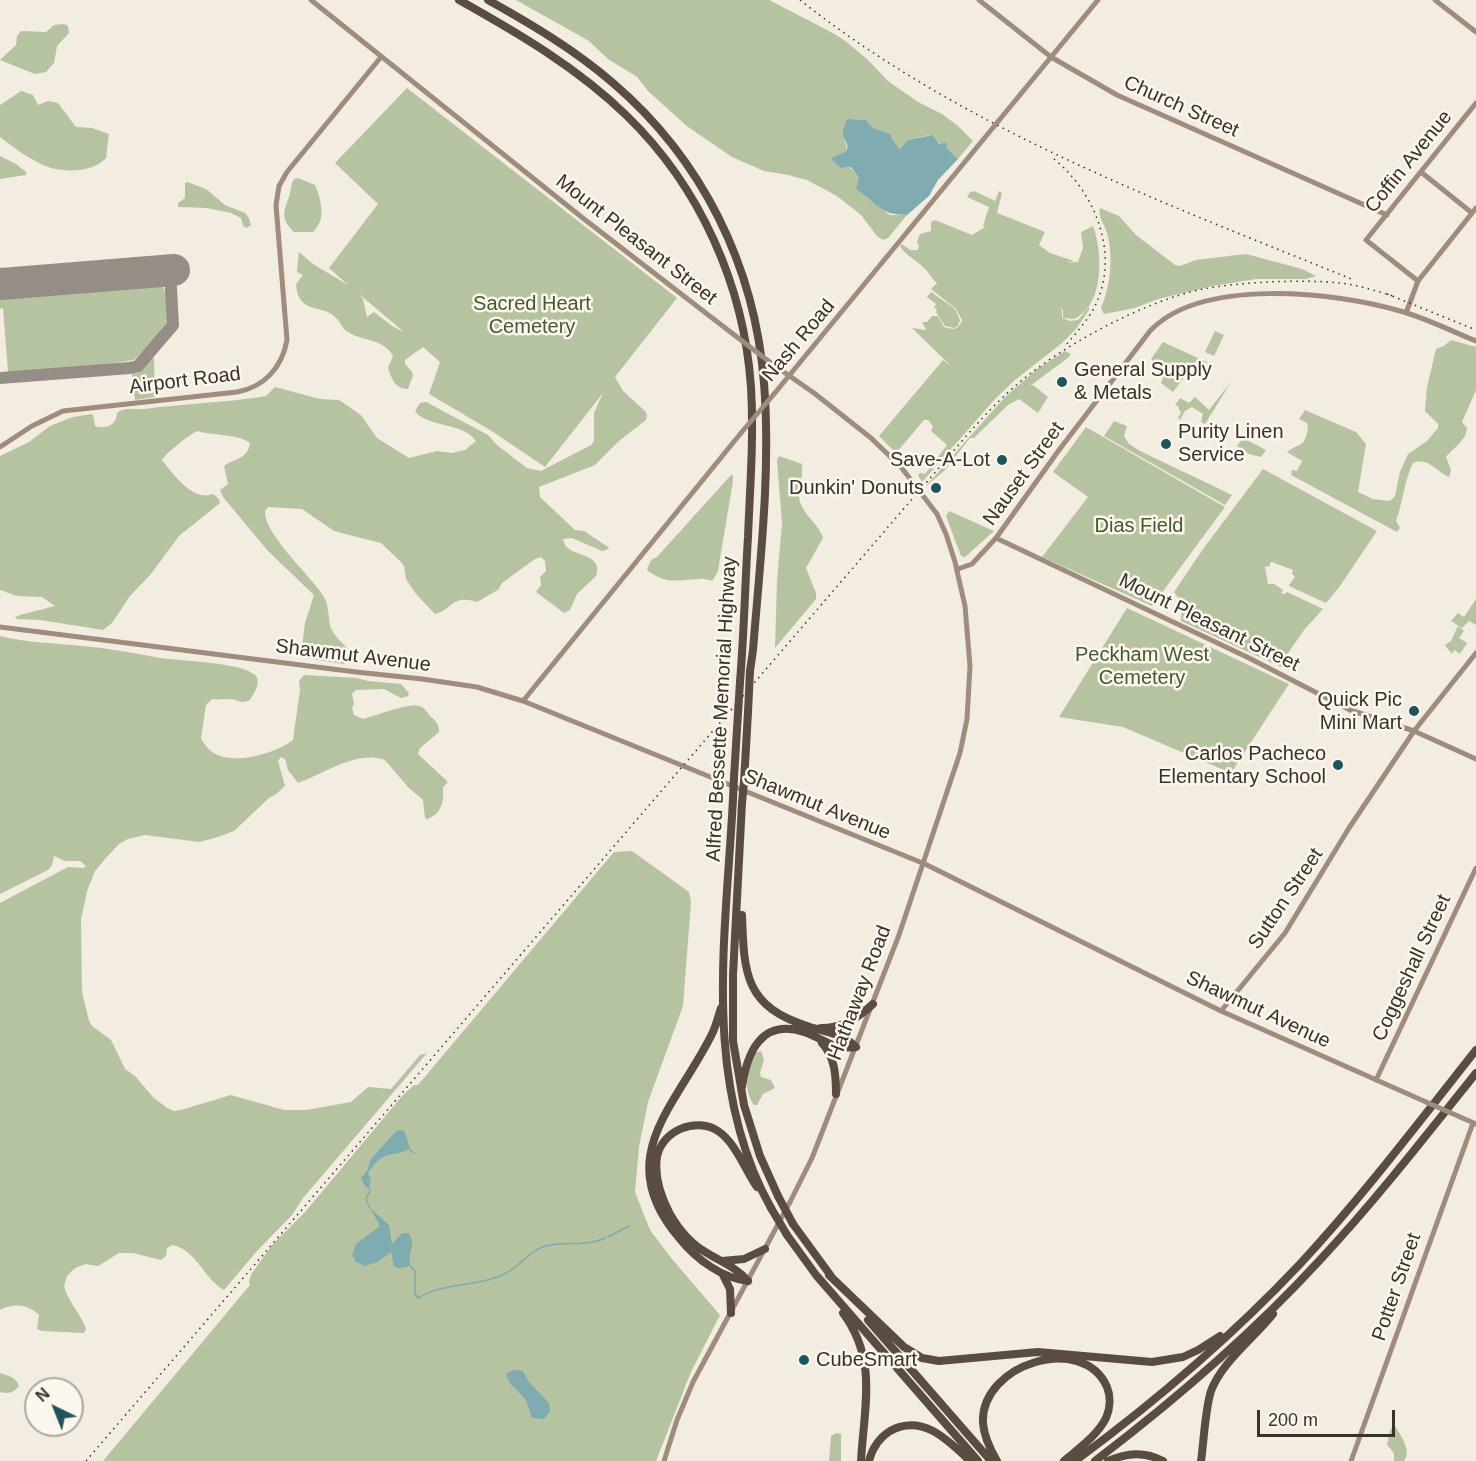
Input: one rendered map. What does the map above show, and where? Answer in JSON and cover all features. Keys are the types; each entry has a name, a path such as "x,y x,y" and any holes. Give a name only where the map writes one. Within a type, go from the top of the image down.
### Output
{"highway":[{"name":"Alfred Bessette Memorial Highway","path":"459,0 552,56 619,108 673,169 699,211 718,248 741,320 752,398 751,465 723,1001 725,1054 732,1097 748,1153 770,1206 788,1235 816,1275 978,1461"},
{"name":"Alfred Bessette Memorial Highway","path":"488,0 544,33 583,60 612,82 656,124 683,159 707,196 727,233 740,265 758,337 766,416 764,504 750,671 732,1011 734,1052 742,1095 760,1156 793,1224 829,1275 992,1461"},
{"path":"740,877 744,954 749,981 757,994 775,1011 786,1017 843,1036 856,1047"},
{"path":"723,1001 712,1035 658,1124 652,1143 650,1167 654,1194 659,1208 669,1225 688,1248 723,1274 748,1281"},
{"path":"811,1027 824,1028 846,1023 860,1016 873,1004"},
{"path":"742,1095 748,1057 764,1036 774,1032 792,1030 805,1032 838,1048 856,1047"},
{"path":"816,1038 825,1046 832,1061 836,1075 836,1094"},
{"path":"1075,1461 1170,1386 1255,1309 1301,1263 1355,1201 1476,1050"},
{"path":"1095,1461 1184,1390 1289,1292 1362,1214 1476,1072"},
{"path":"748,1281 738,1270 699,1248 683,1233 674,1220 662,1196 657,1176 657,1159 665,1141 679,1129 690,1125 707,1126 719,1132 733,1147 770,1206"},
{"path":"721,1260 744,1259 765,1249"},
{"path":"723,1274 730,1289 731,1313"},
{"path":"816,1275 851,1325 865,1357 867,1379 861,1461"},
{"path":"829,1275 904,1347 917,1356 932,1361 1038,1352 1144,1362 1168,1361 1206,1346 1255,1309"},
{"path":"1201,1461 1209,1400 1216,1381 1289,1292"},
{"path":"997,1461 988,1443 983,1424 988,1398 996,1386 1013,1371 1033,1362 1056,1359 1074,1361 1092,1368 1103,1380 1109,1396 1108,1412 1103,1423 1064,1461"},
{"path":"869,1461 876,1445 885,1434 911,1425 937,1432 970,1461"},
{"path":"1108,1461 1125,1455 1139,1454 1163,1461"}],"main road":[{"name":"Mount Pleasant Street","path":"311,0 584,219 871,438 901,467 935,511"},
{"name":"Church Street","path":"979,0 1051,57 1102,87 1151,112 1387,214"},
{"name":"Nash Road","path":"523,701 1098,0"},
{"path":"1435,0 1476,32"},
{"name":"Airport Road","path":"0,447 32,426 63,411 237,392 255,386 271,375 282,359 287,340 276,201 281,182 291,166 381,57"},
{"name":"Coffin Avenue","path":"1418,281 1366,240 1476,103"},
{"path":"1406,313 1418,281 1474,210 1421,172"},
{"name":"Nauset Street","path":"958,569 972,564 996,538 1059,450 1150,331 1171,314 1189,306 1254,295 1287,294 1332,297 1406,313 1476,341"},
{"name":"Hathaway Road","path":"664,1461 674,1427 690,1390 807,1169 873,1004 925,864 960,753 967,719 970,675 968,636 958,569 935,511"},
{"name":"Mount Pleasant Street","path":"996,538 1260,663 1350,710 1414,731 1476,759"},
{"name":"Shawmut Avenue","path":"0,627 423,679 477,687 523,701 925,864 1221,1011 1474,1124"},
{"name":"Sutton Street","path":"1221,1011 1285,933 1349,828 1414,731 1476,653"},
{"name":"Coggeshall Street","path":"1376,1080 1476,868"},
{"name":"Potter Street","path":"1351,1461 1474,1124"}],"green space":[{"path":"516,0 769,0 844,40 888,81 918,102 942,114 973,141 958,159 929,135 908,140 901,149 895,145 893,138 873,128 866,120 850,119 844,132 846,151 833,157 833,161 842,168 850,167 859,178 864,194 890,215 907,215 888,238 883,240 877,236 861,215 837,196 807,180 764,171 732,157 688,127 649,92 637,77 608,59 589,41"},
{"path":"54,25 68,26 69,33 57,46 54,63 46,72 35,74 0,60 16,45 17,36 21,31 46,32"},
{"name":"Sacred Heart Cemetery","path":"407,88 677,298 615,377 623,391 646,412 646,420 619,441 595,465 539,487 540,497 575,530 584,531 608,547 609,549 602,551 572,538 563,539 566,547 595,562 596,576 577,594 570,610 564,613 536,592 541,585 540,577 546,571 545,561 541,557 502,583 498,590 477,602 457,601 435,614 416,594 406,579 401,562 381,543 334,531 302,509 268,507 265,511 272,531 322,594 327,605 331,629 350,651 344,664 305,658 301,655 305,623 314,595 268,551 223,497 220,490 228,484 224,466 244,455 250,443 231,436 197,431 178,444 162,460 184,485 198,494 213,494 220,503 179,536 151,574 130,596 112,623 103,630 40,620 17,619 15,617 55,606 42,597 17,596 0,590 0,456 29,442 50,426 73,417 92,414 95,426 106,427 115,421 117,413 124,410 253,398 266,396 275,387 320,399 339,400 361,415 377,438 409,458 437,451 452,453 465,450 476,441 470,435 454,427 420,416 415,411 420,403 426,402 488,435 497,445 527,468 541,471 591,445 594,441 594,413 603,393 545,467 490,430 429,394 440,362 423,347 405,360 405,364 413,375 408,389 404,389 397,385 388,368 393,356 389,350 379,343 348,332 331,314 301,301 296,284 303,275 297,272 299,252 313,264 348,285 329,268 378,204 335,163","holes":["359,294 404,332 374,312 367,317 363,299"]},
{"path":"21,91 33,95 38,105 48,101 58,103 76,127 92,128 109,134 106,158 101,163 87,169 55,169 29,158 0,137 0,105"},
{"path":"0,156 16,164 26,172 26,175 0,179"},
{"path":"298,178 315,185 319,197 322,209 320,221 313,232 294,232 285,219 292,183"},
{"path":"185,183 206,189 225,205 245,213 251,225 247,228 243,226 241,218 231,213 207,208 178,207 178,203 185,198"},
{"path":"974,191 995,201 999,191 1002,193 997,213 1045,232 1039,245 1050,253 1074,261 1067,263 1078,262 1083,248 1081,232 1093,226 1098,249 1099,276 1092,302 1084,312 1074,319 1063,318 1063,310 1060,307 1062,318 1070,321 1078,320 1089,307 1076,329 995,399 922,482 918,475 925,474 947,445 931,431 933,426 928,420 924,420 896,453 879,436 943,360 951,366 912,328 926,330 922,322 927,322 932,316 938,316 944,327 950,329 957,327 962,320 956,309 931,289 937,283 900,246 902,244 910,250 918,250 917,242 920,234 931,231 931,222 935,220 972,235 985,227 983,226 989,207 967,197 970,192"},
{"path":"1100,208 1119,216 1136,235 1175,265 1246,254 1302,269 1316,276 1306,279 1256,279 1213,286 1158,299 1135,308 1104,314 1101,308 1107,290 1111,259 1106,230 1100,217"},
{"path":"154,280 161,282 167,297 167,322 134,360 8,372 3,308 0,309 0,292"},
{"path":"931,292 955,309 960,320 958,326 954,328 945,326 936,312 934,307 936,304 927,297"},
{"path":"1215,331 1224,335 1214,356 1205,352"},
{"path":"1451,340 1476,347 1476,390 1462,422 1467,428 1466,433 1462,441 1446,457 1451,470 1449,477 1428,463 1413,463 1396,521 1400,528 1397,532 1291,475 1292,470 1297,471 1302,461 1287,452 1305,439 1307,423 1299,419 1305,410 1356,432 1366,444 1358,492 1373,499 1390,501 1395,496 1400,472 1408,454 1427,441 1438,428 1438,424 1425,411 1427,387 1436,349"},
{"path":"1163,342 1211,364 1197,360 1173,392 1161,383 1164,375 1151,359"},
{"path":"1065,351 1071,354 1069,357 1030,386 1033,385 1048,397 1038,413 1019,399 1008,405 974,438 970,438 944,471 925,487 1005,397 1037,369"},
{"path":"151,357 154,359 155,397 135,400 132,374"},
{"path":"1231,382 1205,424 1201,422 1203,414 1192,407 1185,411 1180,420 1178,418 1181,412 1175,405 1180,398 1189,403 1195,397 1209,410"},
{"path":"1114,421 1127,426 1124,436 1129,444 1140,451 1232,495 1225,505 1104,436"},
{"name":"Dias Field","path":"1086,427 1225,507 1152,606 1042,557 1088,497 1053,472"},
{"path":"1243,438 1266,450 1261,457 1249,454 1237,446"},
{"path":"779,456 802,464 800,502 823,538 806,568 816,593 816,599 775,648 782,523 777,460"},
{"path":"1263,469 1377,531 1326,603 1289,585 1295,577 1292,574 1293,570 1272,562 1270,566 1265,567 1268,584 1274,584 1283,590 1281,593 1287,592 1323,609 1304,630 1284,659 1285,664 1281,667 1181,621 1182,604 1174,592"},
{"path":"733,475 733,481 718,571 713,580 666,580 647,570 651,560 657,557"},
{"path":"949,511 994,531 965,557 961,556 946,516"},
{"path":"1476,599 1476,625 1469,621 1462,628 1451,621 1458,613 1464,617"},
{"name":"Peckham West Cemetery","path":"1127,608 1289,684 1231,773 1123,727 1059,717"},
{"path":"1458,626 1464,631 1459,638 1467,643 1460,654 1454,650 1452,654 1445,645 1451,641"},
{"path":"0,636 210,663 248,671 255,675 258,681 250,700 241,702 232,699 212,699 206,705 201,739 213,752 226,757 257,756 293,740 300,690 299,681 304,675 357,678 401,684 409,693 408,696 401,698 384,689 356,690 352,694 354,715 363,719 407,706 423,708 437,723 439,732 420,748 418,754 448,782 443,787 439,810 428,819 425,818 423,800 408,787 385,760 363,758 340,764 298,783 288,770 285,759 281,757 278,761 285,786 234,831 199,842 145,835 128,839 119,844 95,871 87,891 81,920 82,992 89,1021 92,1026 111,1040 125,1069 167,1108 174,1111 181,1110 231,1095 284,1110 307,1110 351,1102 368,1087 391,1089 420,1055 427,1053 303,1198 292,1215 256,1252 224,1290 211,1279 194,1258 172,1245 167,1248 166,1256 161,1260 133,1253 119,1253 98,1266 86,1264 75,1268 67,1276 64,1286 84,1324 86,1329 84,1333 37,1329 39,1315 25,1307 10,1306 0,1310 0,903 68,867 83,868 86,866 80,861 65,861 54,856 48,870 0,894"},
{"path":"632,851 689,892 691,902 683,1006 648,1102 639,1147 635,1192 650,1230 720,1315 691,1372 656,1461 103,1461 250,1285 252,1273 272,1245 305,1212 403,1095 414,1085 418,1085 614,852"},
{"path":"761,1051 764,1060 761,1077 771,1080 775,1088 763,1094 757,1105 754,1105 748,1092 747,1079 755,1053"},
{"path":"0,1373 14,1378 19,1386 11,1392 0,1392"},
{"path":"1395,1426 1406,1448 1404,1461 1394,1461 1394,1453 1387,1445 1390,1430"},
{"path":"836,1433 841,1434 841,1461 829,1461 831,1436"}],"water":[{"path":"846,120 866,120 873,128 890,134 900,149 908,140 932,135 939,144 947,143 947,148 958,159 938,180 929,196 907,215 890,213 856,189 859,178 851,167 841,168 832,160 848,148 843,130"},
{"path":"404,1130 410,1149 387,1155 378,1160 368,1173 371,1180 369,1189 361,1178 367,1171 371,1159 396,1131"},
{"path":"370,1208 389,1225 392,1244 402,1233 408,1233 411,1237 410,1264 407,1267 394,1266 391,1252 378,1262 365,1266 356,1262 352,1255 356,1244 380,1226"},
{"path":"514,1370 523,1371 529,1382 549,1403 550,1411 544,1419 532,1418 526,1400 509,1382 506,1374"}],"waterway":[{"path":"409,1149 414,1153"},
{"path":"370,1190 366,1200 370,1208"},
{"path":"608,1237 629,1226"},
{"path":"409,1264 415,1271 415,1294 418,1298 440,1289 497,1277 546,1246 591,1242 605,1238"}],"taxiway":[{"path":"0,378 138,366 173,325 170,271"}],"runway":[{"path":"0,284 174,270"}],"railway":[{"path":"800,0 863,46 929,88 997,125 1067,160 1138,191 1354,280"},
{"path":"1054,159 1082,189 1100,227 1104,247 1105,268 1102,288 1094,308 1066,345"},
{"path":"86,1461 965,437 1014,387 1054,356 1103,328 1155,304 1203,289 1253,283 1325,282 1353,285 1393,296"},
{"path":"1387,294 1476,330"}],"place":[{"name":"General Supply & Metals","path":"1062,382"},
{"name":"Purity Linen Service","path":"1166,444"},
{"name":"Save-A-Lot","path":"1002,460"},
{"name":"Dunkin' Donuts","path":"936,488"},
{"name":"Quick Pic Mini Mart","path":"1414,711"},
{"name":"Carlos Pacheco Elementary School","path":"1338,765"},
{"name":"CubeSmart","path":"804,1360"}]}
